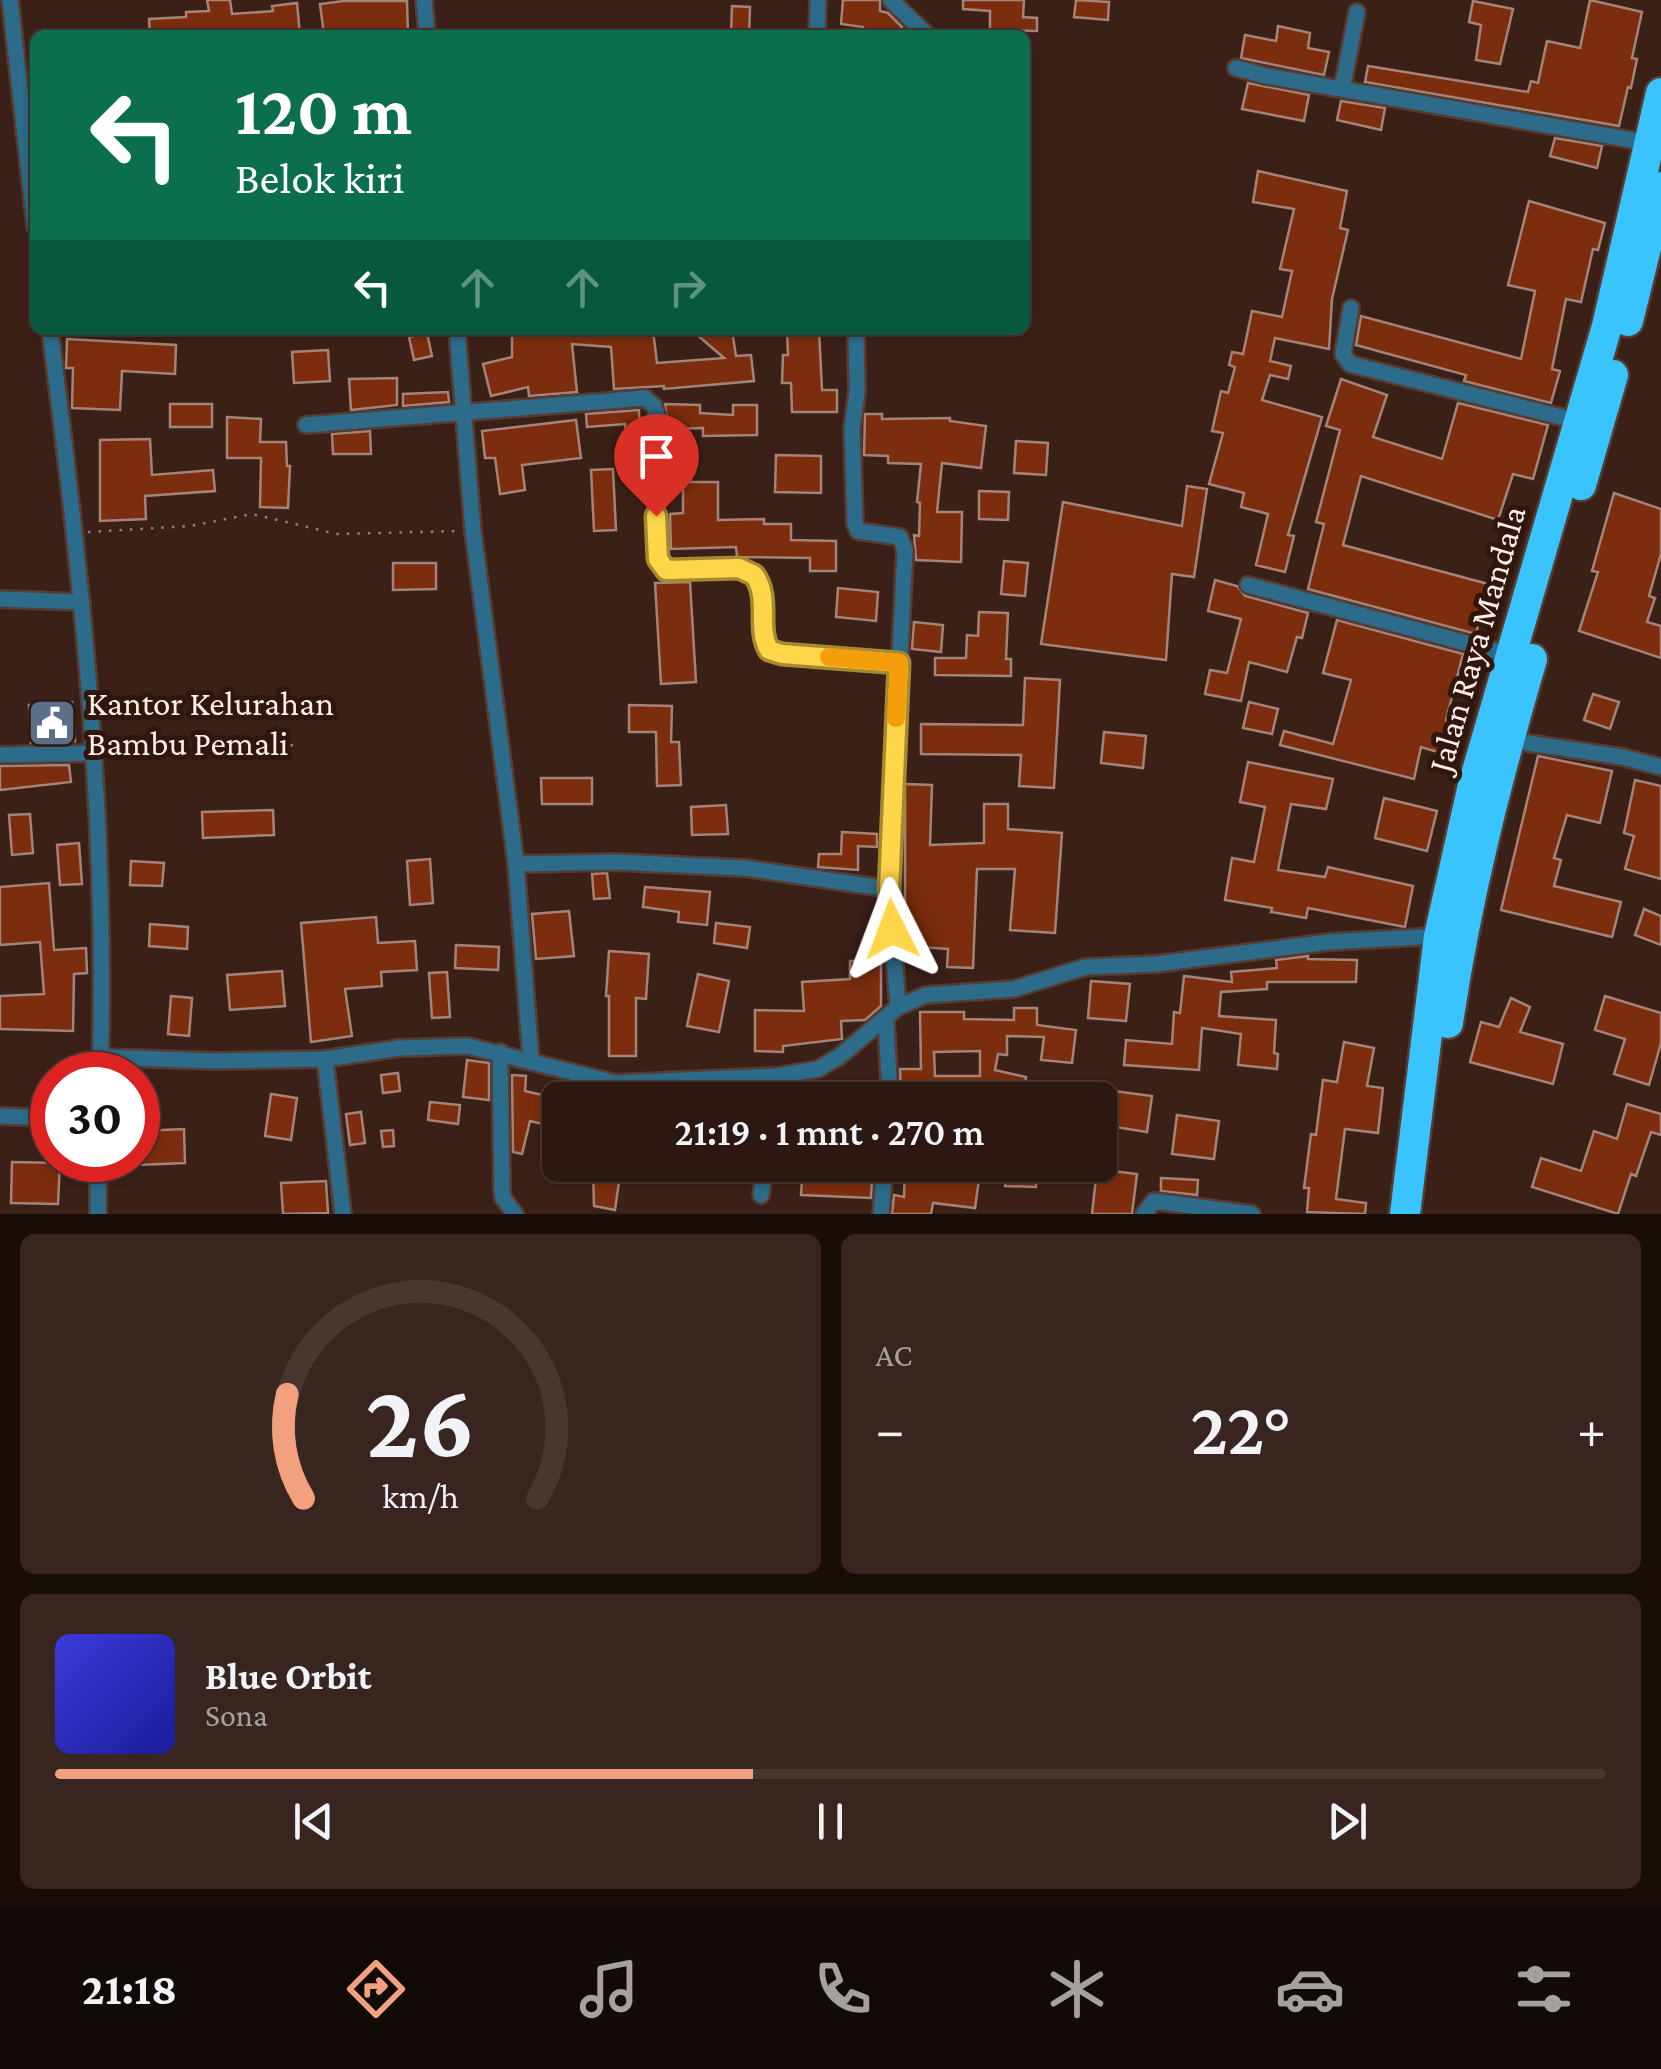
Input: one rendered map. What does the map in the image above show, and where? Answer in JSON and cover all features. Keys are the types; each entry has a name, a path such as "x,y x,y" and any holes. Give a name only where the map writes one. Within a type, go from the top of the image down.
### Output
{"highway":[{"name":"Jalan Raya Mandala","path":"1422,1214 1422,1145 1438,936 1474,785 1577,422 1616,328 1661,93"},
{"name":"Jalan Raya Mandala","path":"1405,1214 1485,828 1616,328 1661,187"}],"street":[{"path":"10,0 30,181"},
{"path":"424,0 427,30"},
{"path":"817,30 818,0"},
{"path":"891,0 922,30"},
{"path":"1342,89 1357,12"},
{"path":"1236,68 1650,143"},
{"path":"1351,308 1343,354 1350,364 1577,422"},
{"path":"51,335 76,532 96,752 100,1052"},
{"path":"457,335 473,531 516,864 530,1060"},
{"path":"856,335 852,429 855,524 865,532 894,534 904,544 889,890 890,1082"},
{"path":"306,426 645,398 654,406 656,415 656,550 661,566 670,572 739,568 754,575 764,594 766,646 775,653 899,663"},
{"path":"1248,585 1511,655"},
{"path":"0,599 82,602"},
{"path":"1508,740 1622,757 1661,767"},
{"path":"0,755 96,752"},
{"path":"516,864 615,862 745,868 889,890"},
{"path":"160,1058 325,1059 438,1045 500,1052 616,1083 777,1076 818,1069 892,1013 926,995 1014,990 1086,968 1156,964 1329,942 1438,936"},
{"path":"500,1052 503,1198 516,1214"},
{"path":"325,1059 343,1214"},
{"path":"776,1082 777,1076"},
{"path":"0,1116 30,1117"},
{"path":"98,1182 98,1214"},
{"path":"761,1195 763,1182"},
{"path":"881,1214 884,1182"},
{"path":"1144,1214 1154,1201 1252,1214"}],"path":[{"path":"76,532 190,526 252,514 337,534 473,531"},
{"path":"96,752 298,745"}],"building":[{"path":"207,0 230,0 232,14 273,11 272,6 297,3 300,30 150,30 149,19 209,11"},
{"path":"843,0 880,0 880,11 888,13 902,27 863,30 841,24"},
{"path":"963,0 1024,0 1023,17 1037,18 1037,31 990,30 990,11 963,9"},
{"path":"1076,0 1109,2 1108,20 1074,17"},
{"path":"1590,0 1642,12 1632,58 1637,59 1619,126 1365,82 1368,66 1528,92 1531,81 1538,83 1547,41 1580,48"},
{"path":"407,1 408,30 323,30 320,4"},
{"path":"1473,1 1513,9 1500,64 1476,60 1481,25 1469,22"},
{"path":"732,6 750,7 749,30 731,30"},
{"path":"1278,26 1310,33 1308,48 1329,52 1324,75 1241,58 1245,35 1276,41"},
{"path":"1248,83 1309,95 1304,121 1242,109"},
{"path":"1341,101 1385,108 1381,130 1337,120"},
{"path":"1555,138 1602,146 1597,168 1550,156"},
{"path":"1258,171 1347,191 1340,228 1348,230 1332,299 1329,349 1275,338 1270,361 1291,366 1288,379 1270,375 1262,400 1322,417 1288,535 1294,536 1285,572 1256,565 1268,514 1241,507 1244,493 1209,484 1223,433 1212,431 1221,391 1228,393 1235,367 1229,365 1232,352 1243,354 1252,311 1282,317 1292,271 1280,269 1294,209 1253,202"},
{"path":"1529,201 1605,223 1598,250 1593,249 1581,302 1566,299 1552,369 1560,371 1551,403 1464,381 1466,375 1356,345 1361,316 1521,359 1535,291 1508,285"},
{"path":"427,335 432,356 414,360 409,337"},
{"path":"512,335 654,335 657,363 724,358 697,335 733,335 736,356 751,355 754,381 614,389 611,347 572,344 577,392 529,396 528,387 491,396 483,364 512,357"},
{"path":"787,335 819,335 822,390 837,390 837,412 792,412 791,383 782,383 783,355 788,355"},
{"path":"67,339 176,345 175,374 122,371 120,410 72,408 73,368 66,368"},
{"path":"328,350 330,381 294,383 292,352"},
{"path":"397,378 397,405 351,410 349,379"},
{"path":"1341,379 1387,395 1373,437 1442,459 1458,403 1548,425 1533,479 1513,474 1498,520 1361,476 1343,545 1488,584 1476,634 1308,589 1324,524 1316,522 1340,430 1326,426"},
{"path":"448,392 449,402 403,406 403,394"},
{"path":"170,404 212,404 212,427 170,427"},
{"path":"665,404 700,405 700,413 733,415 733,405 757,405 757,435 703,436 703,428 668,429"},
{"path":"639,410 646,447 629,450 625,424 587,427 586,414"},
{"path":"865,414 882,414 882,419 950,418 986,426 981,468 942,463 937,512 962,512 961,562 916,560 914,535 919,536 921,464 888,463 888,456 864,455"},
{"path":"227,417 261,419 260,442 286,442 290,466 288,508 260,507 261,458 227,458"},
{"path":"576,420 581,458 522,465 525,490 500,494 495,458 485,458 482,431"},
{"path":"370,431 371,454 333,454 332,434"},
{"path":"150,439 152,475 213,470 215,491 145,496 146,519 100,521 100,440"},
{"path":"1016,441 1048,443 1046,475 1014,473"},
{"path":"776,455 821,456 821,493 775,492"},
{"path":"613,469 616,530 594,531 591,470"},
{"path":"683,482 718,482 718,520 764,519 764,524 791,524 791,540 836,541 836,571 810,571 810,558 737,557 736,547 671,549 670,514 683,513"},
{"path":"1187,486 1207,489 1194,577 1172,574 1166,660 1041,644 1063,502 1182,526"},
{"path":"979,491 1009,492 1008,520 979,519"},
{"path":"1614,493 1661,509 1661,554 1649,596 1655,598 1647,622 1661,626 1661,658 1579,631 1598,572 1592,571"},
{"path":"1004,561 1028,563 1025,596 1001,594"},
{"path":"393,563 436,563 436,589 393,590"},
{"path":"1215,580 1237,586 1245,596 1308,613 1287,672 1249,662 1241,701 1205,694 1210,670 1227,673 1241,619 1208,611"},
{"path":"690,582 696,682 661,684 655,583"},
{"path":"838,588 878,592 876,621 836,617"},
{"path":"979,612 1008,613 1006,659 1011,659 1011,676 935,675 935,658 966,658 967,635 978,636"},
{"path":"1337,620 1463,654 1441,753 1421,747 1414,779 1280,745 1284,731 1333,744 1351,680 1323,673"},
{"path":"914,622 943,625 941,652 912,649"},
{"path":"1025,678 1060,680 1054,788 1019,786 1021,755 921,754 921,724 1023,725"},
{"path":"1593,694 1619,702 1610,729 1584,720"},
{"name":"Kantor Kelurahan Bambu Pemali","path":"72,702 75,741 31,743 29,705"},
{"path":"1249,702 1278,709 1272,734 1243,728"},
{"path":"629,705 672,706 671,742 679,742 681,785 657,786 656,732 629,732"},
{"path":"1104,732 1146,736 1143,768 1101,763"},
{"path":"1538,756 1612,771 1600,823 1567,815 1554,858 1561,860 1554,886 1621,902 1612,937 1501,910"},
{"path":"1248,762 1333,779 1326,809 1291,804 1278,870 1325,877 1328,867 1413,886 1405,927 1308,908 1306,918 1225,900 1232,858 1254,862 1265,807 1240,802"},
{"path":"69,765 71,782 0,790 0,766"},
{"path":"541,778 592,778 592,804 542,804"},
{"path":"1635,780 1661,786 1661,879 1625,869 1634,836 1624,833"},
{"path":"905,784 932,785 930,845 984,843 984,804 1008,804 1008,829 1062,833 1055,933 1010,930 1015,869 977,869 973,968 947,967 948,949 905,946"},
{"path":"1384,798 1437,811 1427,851 1375,838"},
{"path":"726,805 728,834 692,835 691,807"},
{"path":"273,810 274,835 203,838 202,812"},
{"path":"30,814 33,853 12,855 9,815"},
{"path":"842,832 877,834 877,847 858,846 858,870 818,867 819,854 841,854"},
{"path":"79,843 82,884 60,885 57,845"},
{"path":"430,859 433,903 410,905 407,861"},
{"path":"131,861 164,863 162,886 130,885"},
{"path":"607,873 610,898 594,899 592,874"},
{"path":"49,883 54,950 86,948 87,973 74,974 73,1031 0,1029 0,996 44,994 40,942 0,945 0,887"},
{"path":"645,887 710,892 707,925 678,922 679,912 643,907"},
{"path":"1644,909 1661,916 1661,945 1635,935"},
{"path":"569,911 574,956 536,959 532,914"},
{"path":"376,917 378,943 415,941 417,970 381,972 382,986 345,989 352,1036 311,1042 301,923"},
{"path":"716,923 750,927 747,948 714,943"},
{"path":"150,924 188,927 187,949 149,946"},
{"path":"456,945 499,947 498,970 455,968"},
{"path":"609,951 649,954 646,999 636,998 636,1056 609,1056"},
{"path":"1308,956 1357,960 1356,982 1267,982 1267,989 1221,992 1219,1016 1276,1020 1277,1069 1238,1065 1241,1034 1202,1028 1199,1070 1124,1065 1126,1040 1172,1044 1174,1012 1180,1013 1184,976 1232,982 1231,972 1277,968 1276,960"},
{"path":"850,961 881,961 881,1006 865,1020 841,1021 842,1039 783,1046 783,1052 755,1051 755,1010 804,1011 802,982 850,979"},
{"path":"282,971 285,1006 230,1010 227,975"},
{"path":"447,972 450,1017 432,1018 429,973"},
{"path":"698,974 729,981 719,1032 687,1026"},
{"path":"1091,981 1130,984 1126,1021 1088,1018"},
{"path":"171,996 192,998 189,1036 168,1034"},
{"path":"1605,996 1661,1013 1661,1043 1649,1085 1614,1074 1625,1039 1595,1030"},
{"path":"1511,998 1530,1007 1520,1032 1563,1044 1553,1084 1470,1062 1481,1022 1499,1027"},
{"path":"1014,1008 1037,1008 1037,1025 1076,1030 1072,1063 1041,1060 1044,1037 1007,1036 1007,1055 998,1054 995,1070 1026,1077 1026,1082 901,1082 900,1069 921,1069 920,1012 964,1012 964,1019 1014,1020","holes":["980,1051 980,1076 935,1076 934,1052"]},
{"path":"1344,1042 1374,1048 1367,1086 1383,1088 1378,1133 1345,1129 1336,1199 1366,1203 1365,1214 1307,1212 1309,1188 1304,1188 1311,1134 1316,1135 1323,1080 1337,1082"},
{"path":"467,1060 489,1063 489,1100 463,1097"},
{"path":"398,1073 400,1091 383,1093 381,1075"},
{"path":"512,1075 526,1076 525,1091 542,1095 542,1124 530,1121 522,1154 513,1152"},
{"path":"1117,1091 1152,1096 1147,1132 1117,1127"},
{"path":"271,1094 297,1098 291,1140 265,1136"},
{"path":"430,1102 460,1105 458,1124 428,1120"},
{"path":"1627,1104 1661,1114 1661,1135 1651,1132 1618,1214 1532,1187 1541,1158 1581,1171 1594,1131 1617,1139"},
{"path":"361,1112 365,1143 350,1145 346,1114"},
{"path":"1177,1115 1219,1121 1214,1159 1172,1154"},
{"path":"184,1129 185,1163 160,1164 160,1130"},
{"path":"393,1130 394,1146 383,1147 381,1131"},
{"path":"12,1162 30,1162 30,1182 59,1182 58,1204 11,1203"},
{"path":"1117,1172 1137,1174 1132,1214 1092,1214 1096,1182 1117,1182"},
{"path":"1161,1178 1198,1180 1197,1195 1161,1191"},
{"path":"326,1181 328,1213 283,1214 281,1183"},
{"path":"593,1182 619,1182 615,1210 594,1206"},
{"path":"802,1182 872,1182 871,1198 801,1195"},
{"path":"904,1182 979,1182 975,1208 933,1203 931,1214 892,1214 894,1195 904,1197"},
{"path":"1005,1182 1036,1182 1036,1187 1005,1186"}],"slow traffic":[{"path":"829,657 899,663 896,718"}],"place":[{"name":"Kantor Kelurahan Bambu Pemali","path":"52,723"}],"route":[{"path":"656,516 656,550 666,570 739,568 754,575 764,594 764,639 769,650 899,663 889,890 892,929"}]}
